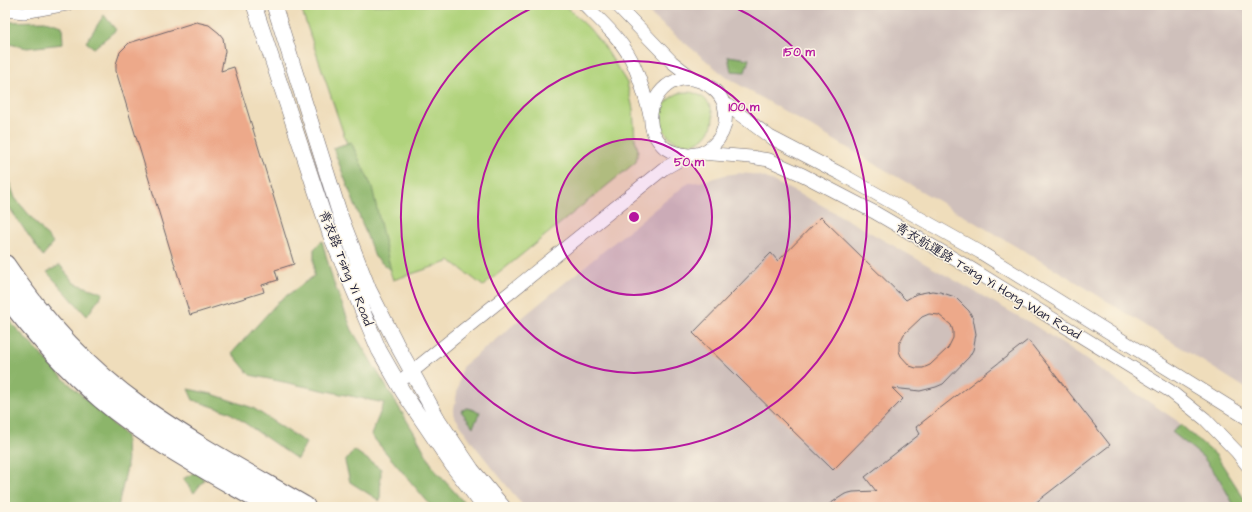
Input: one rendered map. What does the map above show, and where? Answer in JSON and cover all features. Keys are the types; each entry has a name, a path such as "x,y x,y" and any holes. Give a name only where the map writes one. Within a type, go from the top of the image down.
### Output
{"highway":[{"path":"5,265 17,283 47,320 90,366 139,406 280,502"},
{"path":"5,294 31,328 53,352 103,399 128,418 189,459 280,502 305,507"}],"main road":[{"path":"248,5 259,20"},
{"name":"青衣路 Tsing Yi Road","path":"254,5 330,234 379,350 403,392 455,469 484,507"},
{"name":"青衣路 Tsing Yi Road","path":"274,5 341,218 369,290 439,421 468,464 503,507"}],"street":[{"path":"5,11 24,13 67,5"},
{"path":"585,5 609,28 631,60 642,87 650,115 651,128 656,139 664,148 676,153 694,154"},
{"path":"398,383 663,169 712,147 720,138 725,126 726,114 723,102 716,91 706,84 695,80 663,54 617,5"},
{"path":"650,115 653,103 660,92 670,84 682,80 695,80"},
{"name":"青衣航運路 Tsing Yi Hong Wan Road","path":"723,102 770,138 840,174 980,252 1247,418"},
{"path":"663,169 664,148"},
{"name":"青衣航運路 Tsing Yi Hong Wan Road","path":"694,154 751,157 769,160 803,175 874,212 970,268 1170,391 1205,419 1237,452 1247,465"}],"shaded area":[{"path":"639,5 1247,5 1247,389 1070,278 726,77"},
{"path":"738,173 764,177 816,202 1034,325 1176,420 1205,448 1247,507 524,507 474,445 453,414 462,367 688,183 700,182"}],"green space":[{"path":"300,5 564,5 588,27 604,46 627,83 633,109 635,139 638,150 636,162 483,286 451,261 393,280"},
{"path":"104,15 116,30 94,48 86,42"},
{"path":"45,21 62,26 63,44 27,48 5,43 5,22"},
{"path":"728,56 749,59 745,72 731,71"},
{"path":"687,92 701,96 709,104 713,118 709,132 701,140 687,144 673,140 665,132 661,118 665,104 673,96"},
{"path":"351,142 372,187 391,271 375,257 333,148"},
{"path":"5,170 15,198 53,243 43,256 5,201"},
{"path":"322,241 333,281 352,330 415,434 434,469 468,507 432,507 371,435 384,403 250,375 232,353 279,301 314,276 314,249"},
{"path":"60,265 74,283 103,293 87,316 47,272"},
{"path":"5,312 13,325 64,379 126,436 127,467 118,507 5,507"},
{"path":"188,389 212,394 253,408 306,443 297,459 229,412 193,400"},
{"path":"467,408 480,412 473,427 461,411"},
{"path":"1181,425 1216,455 1247,503 1247,507 1235,507 1220,480 1203,457 1172,432"},
{"path":"354,450 381,469 380,501 350,482 345,462"},
{"path":"197,471 204,480 194,493 183,479"}],"building":[{"path":"196,22 209,25 223,38 225,51 221,71 234,67 294,264 275,270 278,280 262,285 264,292 190,315 116,71 116,64 120,52 129,43"},
{"path":"821,217 906,300 916,294 932,291 940,292 955,297 969,311 973,318 976,334 973,350 969,357 943,384 936,387 920,391 892,388 903,399 833,470 693,333 771,253 778,261","holes":["929,314 939,315 951,325 953,331 953,338 948,348 930,365 923,368 910,366 901,356 899,351 899,344 904,334 922,317"]},
{"path":"1028,340 1110,445 1030,507 825,507 845,494 853,492 876,491 865,477 920,434 916,427"}]}
